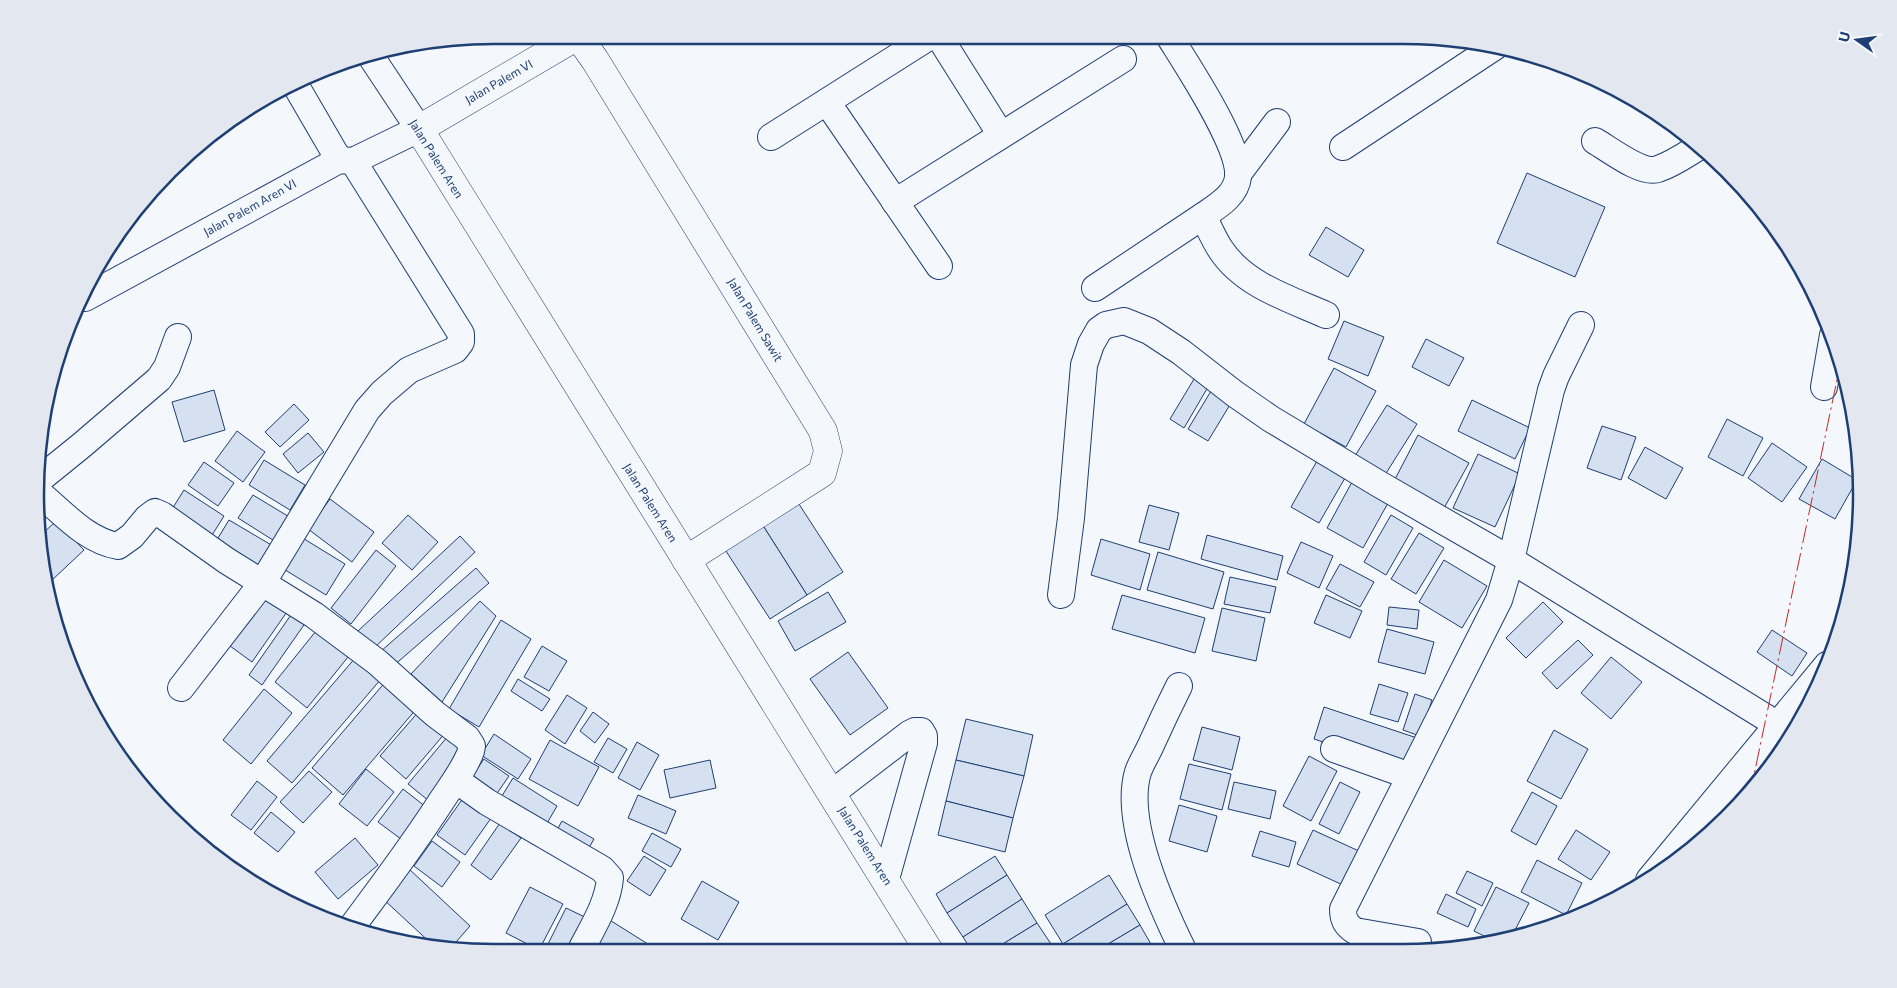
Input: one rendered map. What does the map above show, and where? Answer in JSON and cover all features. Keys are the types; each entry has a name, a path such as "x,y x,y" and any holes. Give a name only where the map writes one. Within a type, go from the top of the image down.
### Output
{"street":[{"name":"Jalan Palem VI","path":"418,130 563,44"},
{"name":"Jalan Palem Sawit","path":"584,44 823,431 828,452 822,473 686,560"},
{"path":"771,137 919,44"},
{"path":"943,44 1001,135"},
{"path":"1095,288 1220,205 1233,190 1238,178 1238,164 1224,130 1174,44"},
{"path":"1343,147 1488,52"},
{"path":"895,202 1123,59"},
{"name":"Jalan Palem Aren","path":"373,60 886,879 925,944"},
{"path":"181,688 262,582 367,410 382,393 409,370 455,350 461,342 461,334 298,89"},
{"path":"827,102 938,266"},
{"path":"1238,174 1277,122"},
{"name":"Jalan Palem Aren VI","path":"89,296 346,160 418,130"},
{"path":"1595,141 1639,167 1648,170 1657,170 1693,150"},
{"path":"1202,216 1222,251 1243,274 1261,285 1326,315"},
{"path":"1061,595 1071,518 1084,365 1091,344 1099,330 1106,325 1124,321 1149,331 1181,352 1271,419 1378,484 1511,560 1778,725"},
{"path":"1418,942 1348,927 1343,916 1345,902 1494,613 1511,560 1551,390 1581,325"},
{"path":"45,475 82,446 159,379 167,366 178,337"},
{"path":"1824,387 1830,351"},
{"path":"44,498 83,531 107,544 118,546 132,536 150,515 155,512 162,514 227,561 314,615 377,662 436,714 467,738 472,746 471,751 456,780 417,840 384,881 355,922"},
{"path":"1179,686 1138,772 1135,791 1136,814 1148,869 1180,944"},
{"path":"1684,846 1729,801 1778,725 1809,689"},
{"path":"832,793 909,734 915,731 921,732 924,736 924,743 886,879"},
{"path":"1334,749 1410,776"},
{"path":"456,780 487,802 602,869 610,878 609,891 584,944"}],"building":[{"path":"1527,173 1605,207 1575,277 1497,243"},
{"path":"1326,227 1364,250 1348,277 1309,255"},
{"path":"1344,321 1384,337 1368,376 1328,359"},
{"path":"1426,339 1464,358 1449,386 1412,367"},
{"path":"1334,368 1376,391 1346,447 1304,424"},
{"path":"1194,379 1208,387 1184,428 1170,419"},
{"path":"214,390 225,430 184,442 172,402"},
{"path":"1211,391 1231,403 1208,441 1188,429"},
{"path":"1472,400 1530,428 1515,459 1458,431"},
{"path":"294,404 309,420 280,447 265,432"},
{"path":"1387,405 1417,424 1383,478 1353,459"},
{"path":"1727,419 1763,438 1743,476 1708,457"},
{"path":"1602,426 1636,437 1621,480 1587,468"},
{"path":"237,431 265,452 243,482 215,461"},
{"path":"308,433 324,452 298,473 283,454"},
{"path":"1418,435 1469,463 1443,510 1393,483"},
{"path":"1772,443 1807,467 1782,502 1748,478"},
{"path":"1645,447 1683,468 1666,499 1628,478"},
{"path":"1478,454 1520,474 1495,527 1453,508"},
{"path":"1822,459 1852,477 1853,487 1835,519 1799,499"},
{"path":"264,460 305,485 290,510 249,485"},
{"path":"1317,461 1345,478 1319,523 1291,507"},
{"path":"204,462 234,483 218,506 188,485"},
{"path":"1352,482 1388,503 1363,548 1327,528"},
{"path":"184,490 224,516 209,540 169,514"},
{"path":"253,495 291,518 276,542 238,518"},
{"path":"330,499 374,532 352,562 308,529"},
{"path":"797,501 843,572 807,595 762,524"},
{"path":"1149,505 1179,513 1169,550 1139,542"},
{"path":"408,515 438,542 412,570 382,543"},
{"path":"1391,515 1413,528 1386,575 1364,562"},
{"path":"229,520 273,546 259,569 215,543"},
{"path":"56,521 84,550 52,580 48,553 46,531"},
{"path":"762,524 807,595 770,619 724,548"},
{"path":"1419,533 1444,548 1416,594 1391,579"},
{"path":"1207,535 1283,556 1277,580 1201,559"},
{"path":"460,536 475,552 374,648 358,631"},
{"path":"301,537 345,564 326,595 282,568"},
{"path":"1101,539 1150,554 1140,590 1091,575"},
{"path":"1301,542 1333,556 1319,588 1287,573"},
{"path":"376,550 396,566 351,624 331,608"},
{"path":"1158,552 1224,572 1213,609 1147,590"},
{"path":"1444,560 1487,586 1462,628 1419,602"},
{"path":"1340,564 1374,582 1360,607 1326,589"},
{"path":"476,568 489,583 392,667 380,652"},
{"path":"1230,577 1276,587 1270,613 1224,604"},
{"path":"263,591 289,609 252,662 226,643"},
{"path":"828,592 846,622 795,651 778,621"},
{"path":"1122,595 1205,618 1195,653 1112,629"},
{"path":"1326,595 1362,611 1350,638 1314,623"},
{"path":"480,601 496,616 442,702 411,674"},
{"path":"1543,602 1563,622 1526,658 1506,638"},
{"path":"1389,607 1419,610 1417,629 1387,625"},
{"path":"1222,608 1265,618 1256,661 1212,651"},
{"path":"293,612 306,622 262,685 249,675"},
{"path":"501,620 531,639 479,727 449,709"},
{"path":"320,626 352,652 307,708 275,682"},
{"path":"1387,629 1434,642 1425,674 1378,662"},
{"path":"1772,630 1807,653 1792,676 1757,652"},
{"path":"1578,640 1593,655 1557,689 1542,673"},
{"path":"542,646 567,661 549,691 524,677"},
{"path":"848,652 888,708 850,735 810,679"},
{"path":"356,657 381,679 292,783 267,761"},
{"path":"1611,657 1642,682 1611,719 1581,693"},
{"path":"518,679 550,699 542,711 511,691"},
{"path":"387,680 418,707 343,795 312,768"},
{"path":"1379,684 1408,693 1398,722 1370,714"},
{"path":"264,689 292,713 251,764 223,740"},
{"path":"1415,694 1432,700 1420,736 1403,730"},
{"path":"567,695 587,708 565,744 545,730"},
{"path":"1324,707 1417,738 1407,769 1314,739"},
{"path":"420,710 446,732 406,779 380,756"},
{"path":"593,712 609,724 595,743 580,731"},
{"path":"966,719 1033,735 1024,776 956,760"},
{"path":"1202,727 1240,737 1232,770 1193,760"},
{"path":"1554,730 1588,749 1561,799 1527,781"},
{"path":"494,734 531,759 518,779 481,755"},
{"path":"448,736 468,753 429,801 408,784"},
{"path":"608,738 627,749 613,773 594,762"},
{"path":"550,740 599,767 578,806 529,779"},
{"path":"637,742 659,755 640,790 618,778"},
{"path":"1309,756 1337,771 1311,821 1283,806"},
{"path":"484,759 509,776 491,802 466,785"},
{"path":"710,760 716,788 670,798 664,770"},
{"path":"956,760 1024,776 1013,818 946,801"},
{"path":"1189,764 1231,774 1222,810 1180,799"},
{"path":"366,769 394,792 367,826 339,804"},
{"path":"309,771 332,792 303,823 280,802"},
{"path":"513,778 557,806 542,832 497,804"},
{"path":"257,781 277,797 251,830 231,815"},
{"path":"1234,782 1276,791 1270,819 1228,809"},
{"path":"1340,782 1360,792 1339,834 1319,824"},
{"path":"403,789 426,807 401,839 378,822"},
{"path":"1532,792 1557,806 1536,845 1511,831"},
{"path":"466,794 494,814 465,855 437,835"},
{"path":"638,795 676,811 666,834 628,818"},
{"path":"946,801 1013,818 1005,852 938,835"},
{"path":"1179,805 1217,816 1207,852 1169,841"},
{"path":"271,812 295,832 278,852 254,833"},
{"path":"562,821 594,839 584,856 552,839"},
{"path":"500,823 521,838 491,880 471,865"},
{"path":"1313,830 1361,852 1345,886 1297,864"},
{"path":"1576,830 1610,852 1591,880 1558,859"},
{"path":"1260,831 1296,842 1289,867 1252,856"},
{"path":"652,833 681,849 671,867 642,851"},
{"path":"355,838 378,865 338,899 315,872"},
{"path":"432,841 460,862 442,887 414,866"},
{"path":"644,856 666,870 650,896 627,881"},
{"path":"995,856 1007,875 947,913 936,894"},
{"path":"1537,860 1582,883 1567,913 1564,914 1521,892"},
{"path":"408,868 470,926 456,942 426,939 381,897"},
{"path":"1467,871 1493,883 1482,906 1456,893"},
{"path":"1007,875 1022,899 963,937 947,913"},
{"path":"1109,875 1127,904 1063,944 1045,915"},
{"path":"702,881 739,902 718,940 681,919"},
{"path":"530,887 563,904 542,944 527,944 506,933"},
{"path":"1496,887 1529,903 1515,930 1486,937 1474,931"},
{"path":"1446,894 1476,909 1468,927 1437,913"},
{"path":"1022,899 1037,923 1003,944 968,944 963,937"},
{"path":"1127,904 1140,925 1108,944 1063,944"},
{"path":"566,908 589,919 577,944 548,944"},
{"path":"608,919 648,944 593,944"},
{"path":"1037,923 1051,944 1003,944"},
{"path":"1140,925 1151,944 1108,944"},
{"path":"1360,940 1378,944 1359,944"}],"power":[{"path":"1754,776 1838,376"}]}
